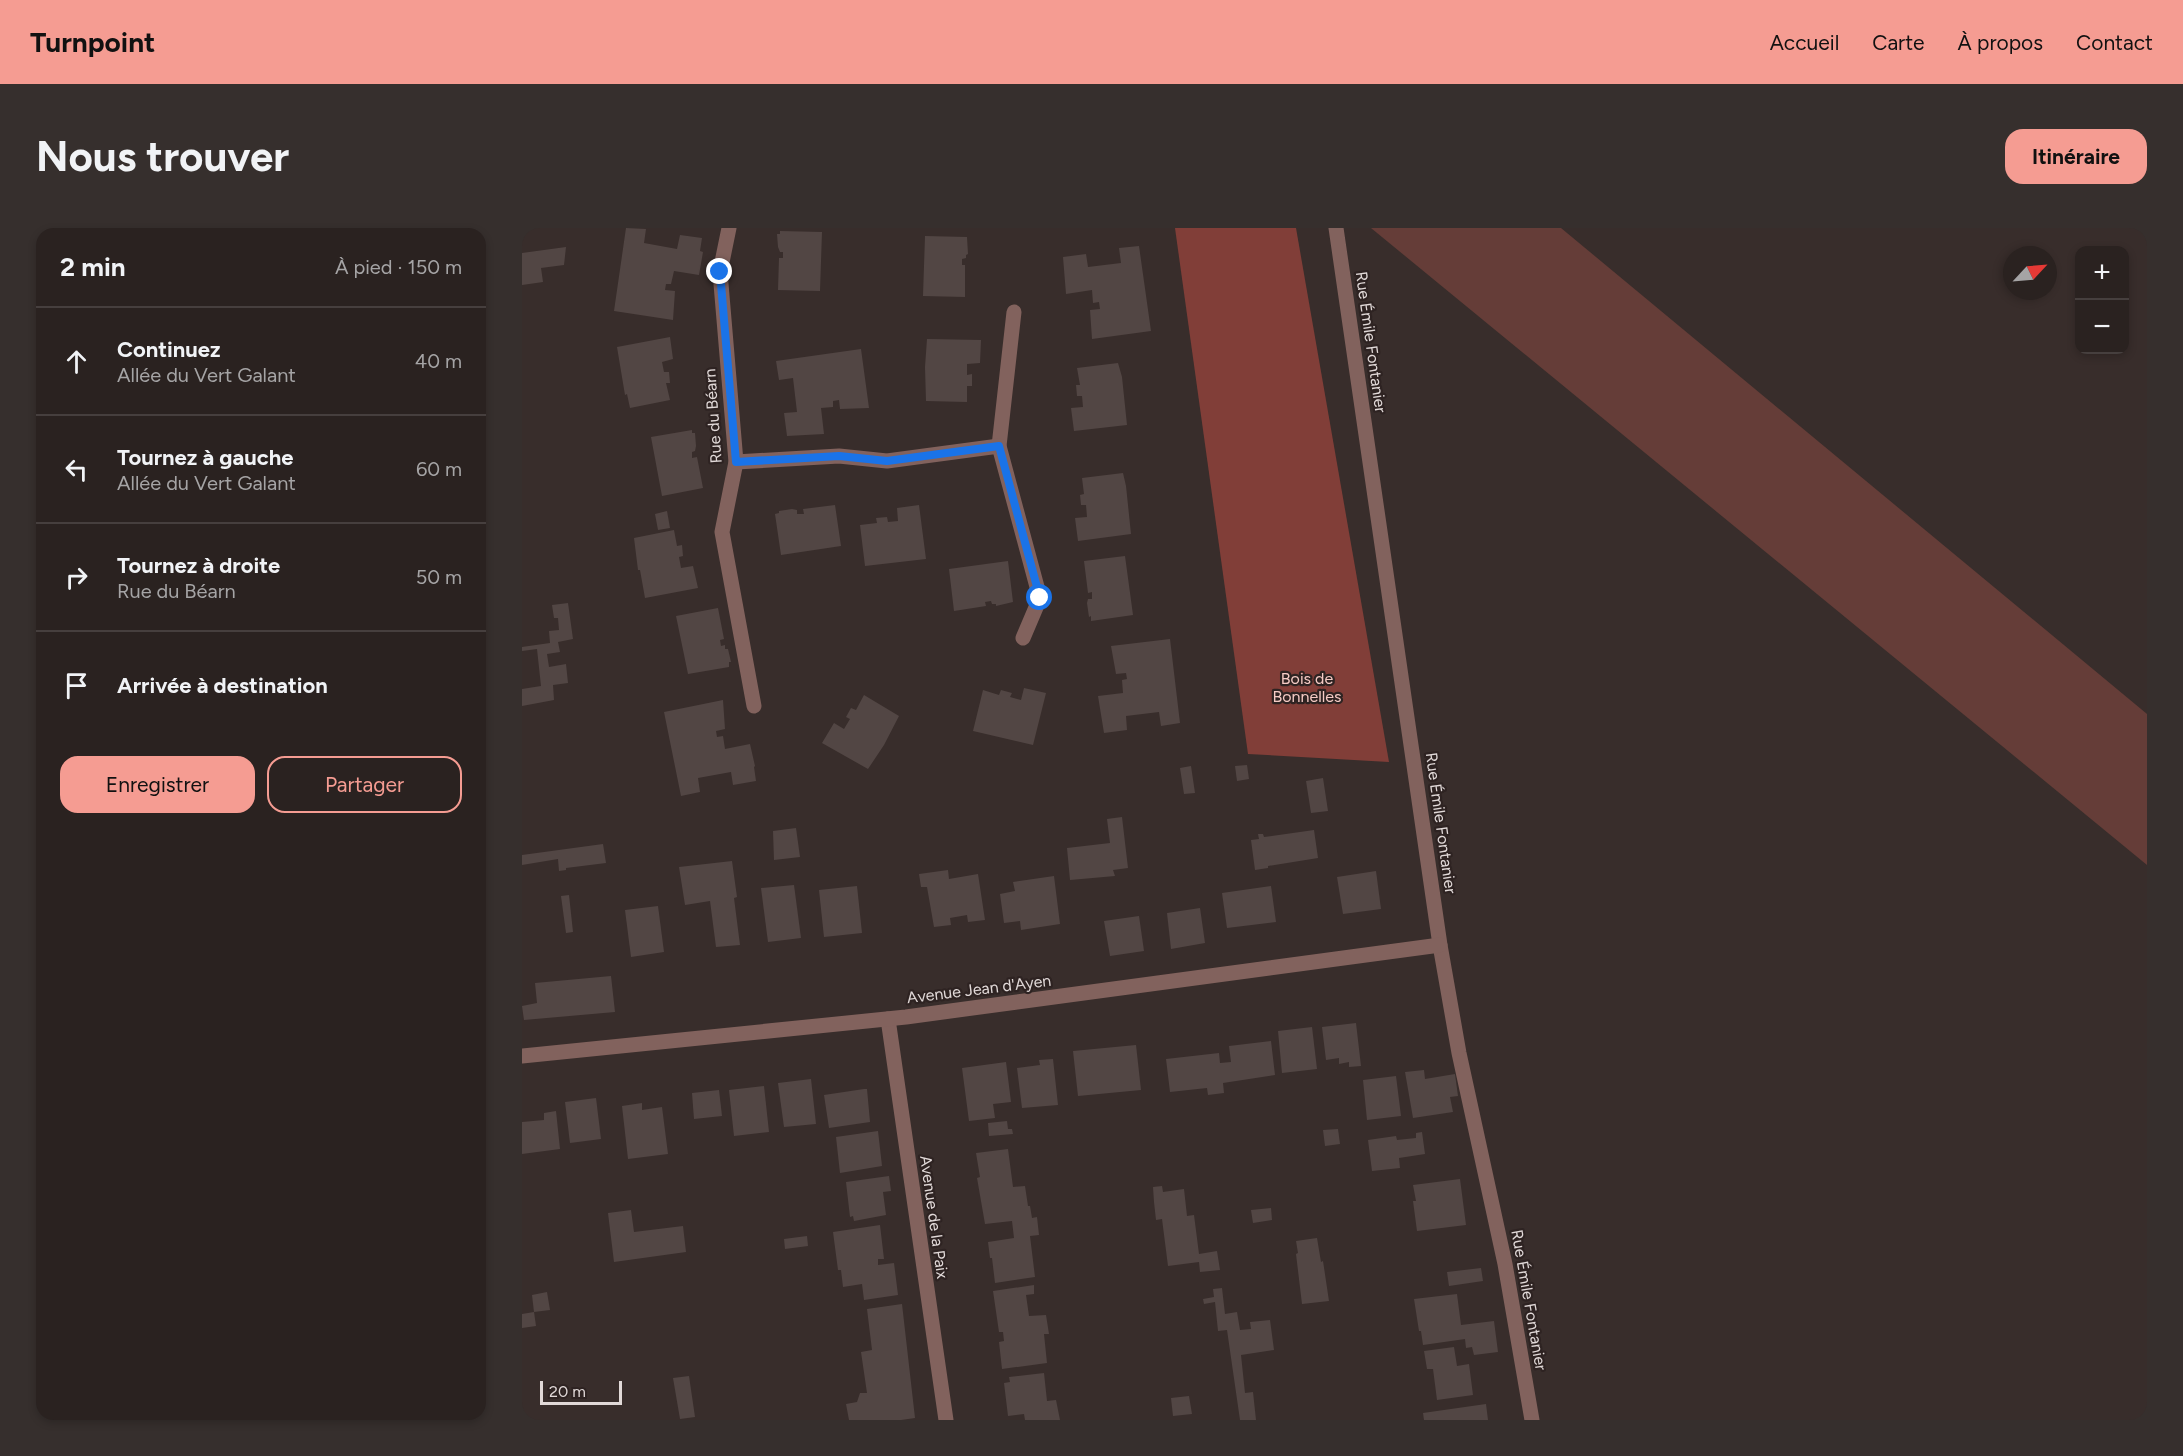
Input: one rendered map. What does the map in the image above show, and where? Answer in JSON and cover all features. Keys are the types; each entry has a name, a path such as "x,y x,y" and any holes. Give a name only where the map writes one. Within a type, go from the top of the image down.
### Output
{"street":[{"name":"Rue du Béarn","path":"729,228 720,272 736,462 722,532 754,706"},
{"name":"Rue Émile Fontanier","path":"1336,228 1440,945 1459,1053 1505,1264 1532,1420"},
{"path":"1014,312 999,446 1040,598 1023,638"},
{"path":"736,462 839,456 887,461 999,446"},
{"name":"Avenue Jean d'Ayen","path":"522,1056 888,1019 1440,945"},
{"name":"Avenue de la Paix","path":"888,1019 946,1420"}],"shaded area":[{"path":"1371,228 1561,228 2147,714 2147,865"}],"green space":[{"name":"Bois de Bonnelles","path":"1175,228 1296,228 1389,762 1248,754"}],"building":[{"path":"626,228 646,229 644,243 677,249 680,235 702,238 700,251 703,252 699,275 674,271 671,284 666,284 665,290 675,291 673,320 614,311"},
{"path":"780,231 822,232 820,291 778,290 779,258 783,258 783,252 780,252 778,247 777,234 780,234"},
{"path":"925,236 967,237 968,254 962,259 962,265 965,265 965,297 923,296"},
{"path":"1139,246 1151,331 1092,339 1090,310 1100,309 1099,302 1093,303 1092,290 1066,294 1063,257 1086,254 1088,267 1121,263 1119,248"},
{"path":"566,247 564,265 541,268 543,282 522,285 522,253"},
{"path":"670,337 673,359 662,362 664,372 669,372 670,383 666,383 670,400 630,408 627,394 625,395 617,347"},
{"path":"927,339 981,340 980,363 967,364 967,375 972,374 972,386 967,386 967,402 926,401"},
{"path":"861,349 869,408 840,409 839,400 833,401 833,407 821,408 824,434 787,436 784,413 797,412 793,378 779,380 776,361"},
{"path":"1118,363 1122,377 1127,425 1074,431 1071,408 1083,407 1082,396 1077,396 1076,385 1080,385 1077,368"},
{"path":"692,430 692,433 695,433 696,446 695,451 692,452 692,458 697,457 703,488 662,496 651,437"},
{"path":"1123,473 1131,534 1078,541 1075,518 1087,517 1086,505 1081,505 1080,495 1084,494 1082,478"},
{"path":"835,505 841,546 781,555 775,514 792,509 797,510 797,514 804,514 803,509"},
{"path":"919,505 926,559 865,566 860,525 877,523 876,518 887,517 888,522 898,521 897,508"},
{"path":"667,511 670,528 658,530 655,514"},
{"path":"674,530 677,546 682,545 683,556 679,557 681,568 693,566 698,588 645,598 640,570 638,570 634,538"},
{"path":"1125,556 1133,615 1091,621 1087,603 1088,599 1092,599 1092,592 1088,593 1084,561"},
{"path":"1008,561 1013,602 996,606 991,601 985,602 986,606 954,611 949,569"},
{"path":"568,603 573,639 558,642 560,652 547,654 549,667 566,664 568,683 553,685 554,700 522,706 522,689 541,686 537,649 522,651 522,647 550,643 549,631 559,630 558,618 554,618 552,605"},
{"path":"718,608 724,639 720,640 721,646 725,645 725,649 728,649 731,662 729,662 729,667 688,674 676,616"},
{"path":"1170,639 1180,723 1161,726 1159,712 1126,716 1127,730 1104,733 1098,696 1123,693 1122,680 1127,679 1126,673 1116,674 1111,646"},
{"path":"1024,688 1046,693 1033,745 973,731 983,690 999,695 1001,690 1012,693 1010,697 1021,700"},
{"path":"864,695 899,716 868,769 822,743 834,723 844,729 850,719 846,717 851,708 856,710"},
{"path":"723,700 725,729 716,731 717,737 723,736 725,749 750,744 756,781 733,785 731,772 698,778 700,792 681,796 664,712"},
{"path":"1247,765 1249,779 1237,781 1235,766"},
{"path":"1191,766 1195,793 1184,794 1180,768"},
{"path":"1323,778 1328,811 1311,813 1306,781"},
{"path":"1122,817 1128,868 1113,870 1115,876 1070,880 1067,848 1110,843 1107,819"},
{"path":"796,828 800,857 774,860 773,831"},
{"path":"1314,830 1318,858 1255,870 1251,840 1259,839 1258,834 1263,834 1264,837"},
{"path":"603,844 606,863 559,871 558,859 522,865 522,855"},
{"path":"732,861 740,945 716,947 710,901 685,905 679,867"},
{"path":"948,870 949,879 978,874 985,920 968,922 967,915 950,918 951,925 934,927 927,887 921,887 919,874"},
{"path":"1376,871 1381,909 1343,914 1337,877"},
{"path":"1054,876 1060,924 1021,930 1020,921 1004,923 1000,894 1015,891 1013,882"},
{"path":"794,885 801,938 768,942 761,888"},
{"path":"857,886 862,933 824,937 819,890"},
{"path":"1271,886 1276,922 1227,928 1222,893"},
{"path":"569,895 573,932 566,933 561,896"},
{"path":"658,906 664,952 631,957 625,910"},
{"path":"1200,908 1205,943 1171,949 1167,913"},
{"path":"1139,916 1144,951 1110,956 1104,921"},
{"path":"611,976 615,1012 524,1020 522,1006 537,1003 535,983"},
{"path":"1356,1023 1361,1066 1349,1067 1349,1062 1339,1064 1339,1058 1326,1060 1322,1027"},
{"path":"1312,1027 1317,1069 1282,1073 1278,1031"},
{"path":"1271,1041 1275,1075 1223,1083 1224,1093 1208,1095 1207,1088 1170,1092 1166,1059 1219,1053 1220,1063 1231,1062 1229,1046"},
{"path":"1136,1045 1141,1090 1078,1096 1073,1051"},
{"path":"1053,1059 1058,1105 1022,1108 1017,1068 1040,1065 1039,1060"},
{"path":"1006,1062 1011,1102 993,1104 995,1118 969,1121 962,1068"},
{"path":"1424,1070 1425,1079 1455,1074 1458,1096 1450,1097 1453,1112 1413,1118 1405,1072"},
{"path":"1396,1076 1401,1116 1367,1120 1363,1080"},
{"path":"811,1079 816,1124 784,1127 778,1083"},
{"path":"764,1086 769,1132 734,1136 729,1090"},
{"path":"867,1089 870,1122 829,1128 824,1095"},
{"path":"719,1090 722,1116 694,1119 692,1093"},
{"path":"596,1098 601,1139 570,1143 565,1102"},
{"path":"642,1103 642,1110 662,1107 668,1154 628,1159 622,1106"},
{"path":"556,1111 560,1149 522,1154 522,1122 544,1120 544,1113"},
{"path":"1007,1121 1008,1129 1012,1129 1013,1134 989,1136 988,1123"},
{"path":"1338,1129 1340,1144 1325,1146 1323,1130"},
{"path":"878,1131 882,1166 840,1173 836,1137"},
{"path":"1422,1132 1425,1154 1399,1158 1400,1168 1372,1171 1368,1140 1396,1136 1397,1140 1416,1138 1416,1133"},
{"path":"1008,1149 1013,1187 1025,1186 1032,1218 1037,1217 1039,1235 1030,1236 1035,1277 995,1283 988,1242 1014,1238 1012,1221 985,1224 977,1178 980,1177 976,1153"},
{"path":"889,1176 891,1191 883,1192 886,1215 854,1221 853,1216 850,1217 846,1182"},
{"path":"1460,1179 1466,1225 1417,1231 1413,1185"},
{"path":"1162,1186 1163,1192 1184,1189 1187,1216 1194,1215 1199,1254 1217,1251 1220,1270 1200,1272 1199,1262 1168,1266 1162,1219 1156,1220 1154,1202 1153,1187"},
{"path":"1271,1208 1272,1220 1253,1223 1251,1210"},
{"path":"631,1210 634,1232 683,1226 686,1252 614,1262 608,1213"},
{"path":"880,1225 884,1259 878,1259 878,1265 894,1263 898,1295 864,1300 862,1284 843,1287 841,1270 838,1270 833,1232"},
{"path":"807,1236 808,1246 785,1249 784,1239"},
{"path":"1317,1238 1329,1301 1302,1304 1296,1241"},
{"path":"1481,1268 1483,1281 1449,1286 1447,1272"},
{"path":"1034,1285 1034,1294 1026,1295 1029,1316 1046,1315 1049,1334 1044,1334 1047,1363 1002,1369 999,1342 1004,1341 1003,1332 999,1332 993,1291"},
{"path":"1222,1288 1225,1314 1237,1312 1240,1330 1251,1329 1250,1322 1270,1320 1274,1350 1241,1355 1245,1393 1253,1392 1256,1420 1240,1420 1227,1330 1218,1331 1215,1302 1204,1304 1203,1299 1214,1297 1213,1289"},
{"path":"547,1292 550,1310 534,1312 532,1295"},
{"path":"1457,1294 1461,1325 1494,1321 1498,1352 1474,1355 1472,1347 1466,1348 1465,1339 1423,1345 1414,1299"},
{"path":"902,1304 915,1418 849,1420 846,1404 857,1402 860,1393 867,1393 861,1352 872,1350 867,1309"},
{"path":"534,1312 536,1326 522,1328 522,1314"},
{"path":"1454,1347 1457,1366 1469,1364 1473,1395 1437,1400 1433,1369 1427,1369 1424,1351"},
{"path":"1044,1373 1047,1401 1056,1400 1060,1420 1025,1420 1024,1414 1008,1416 1004,1383 1010,1382 1009,1377"},
{"path":"689,1376 695,1417 680,1419 673,1378"},
{"path":"1189,1396 1192,1414 1173,1416 1171,1398"},
{"path":"1486,1404 1488,1420 1424,1420 1423,1413"}],"route":[{"path":"720,272 736,462 839,456 887,461 999,446 1040,598"}]}
